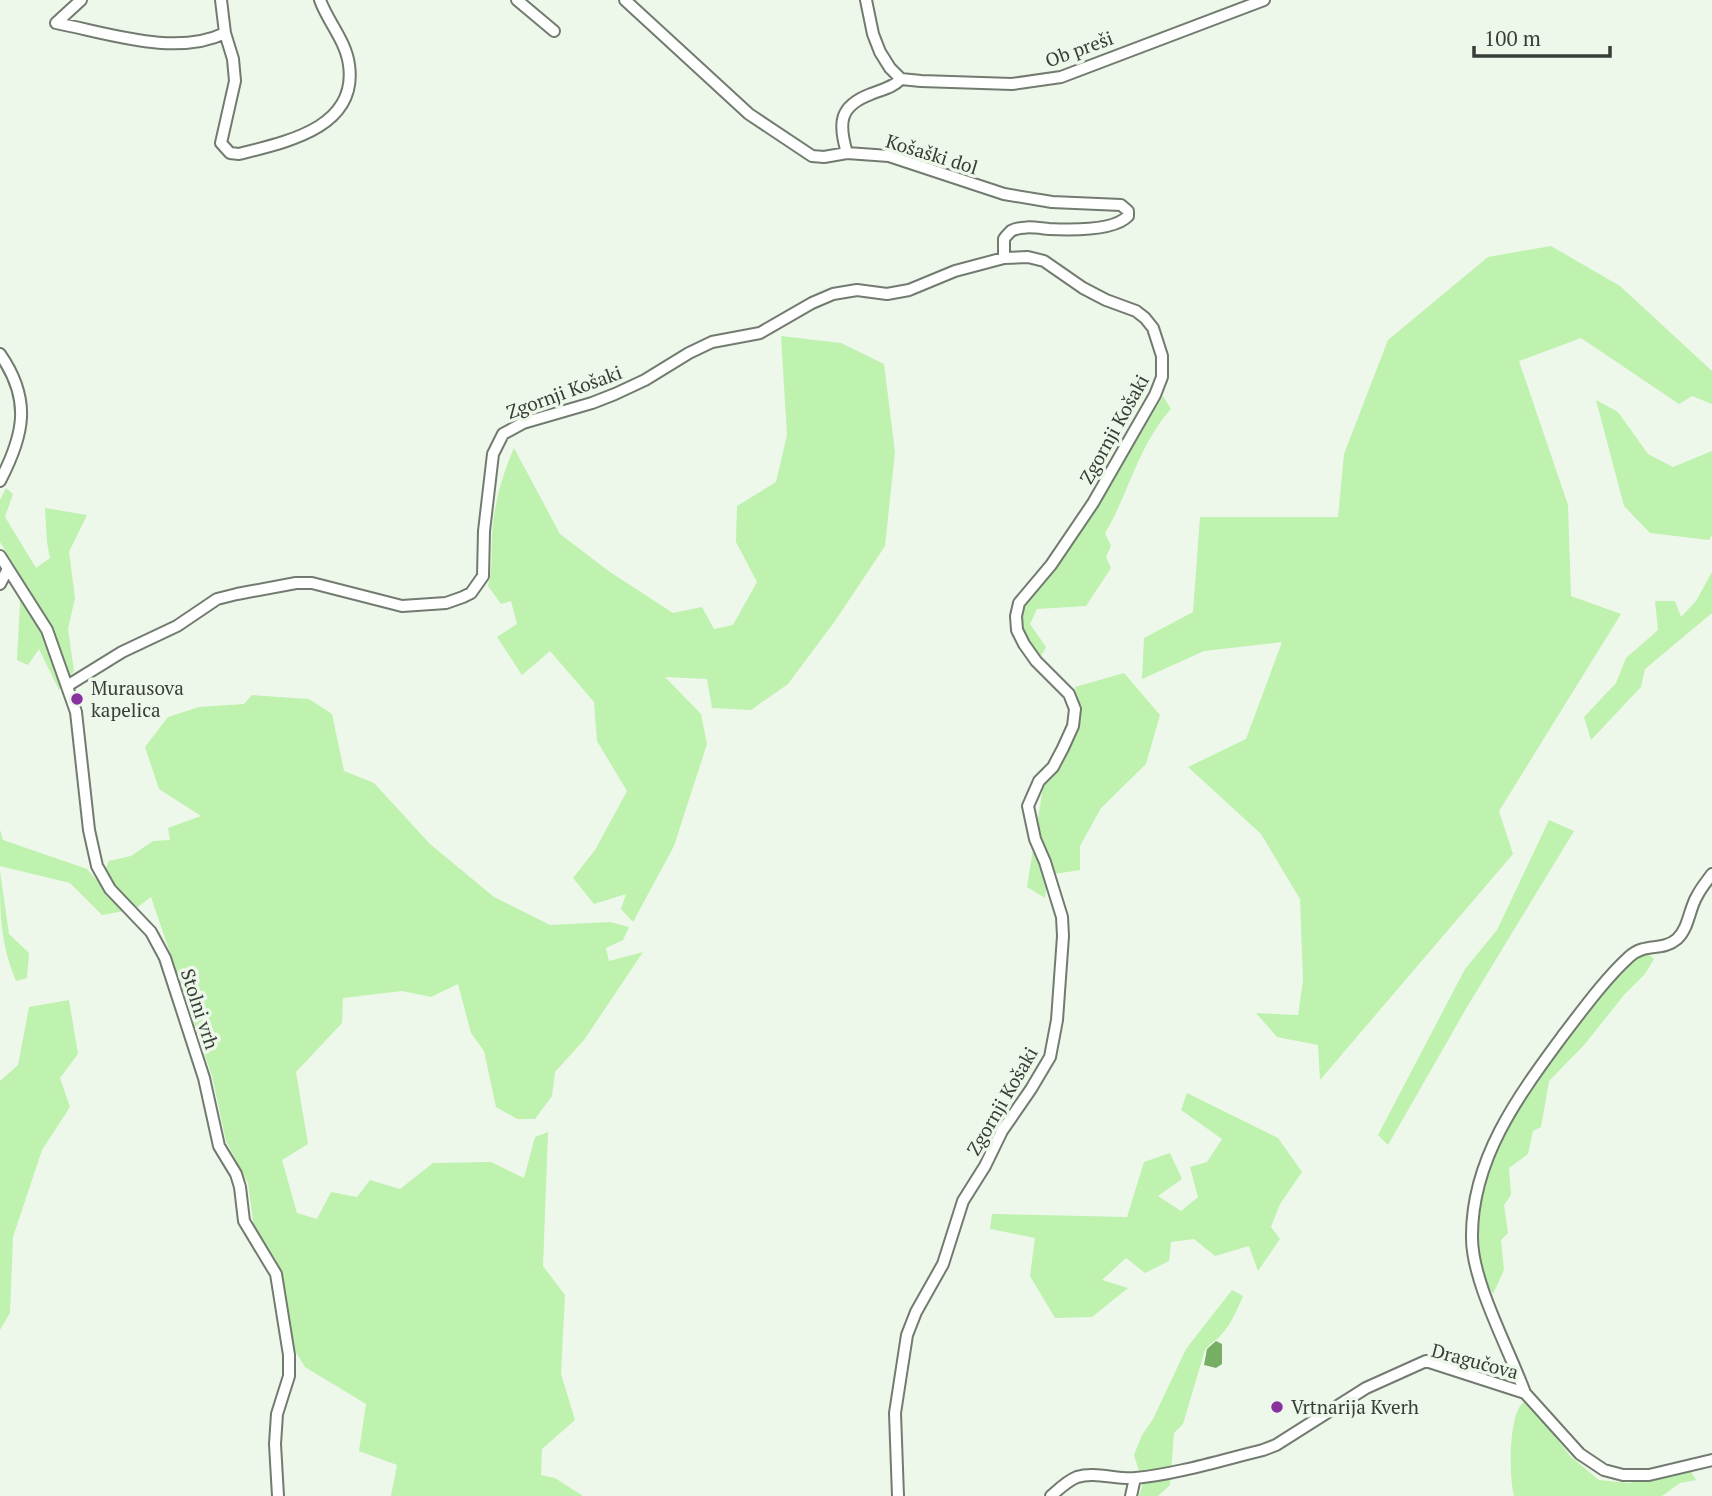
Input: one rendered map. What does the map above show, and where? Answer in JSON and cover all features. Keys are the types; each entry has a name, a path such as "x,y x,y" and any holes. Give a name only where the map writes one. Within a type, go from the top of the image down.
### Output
{"street":[{"path":"81,0 56,23 149,41 182,44 208,41 225,33"},
{"path":"221,0 235,81 221,142 230,153 239,154 314,131 332,118 343,105 349,86 349,65 342,42 320,0"},
{"path":"517,0 554,31"},
{"name":"Košaški dol","path":"625,0 676,45 725,94 802,152 814,157 847,153 889,156 1004,194 1052,202 1121,205 1128,211 1124,221 1110,225 1062,229 1025,228 1011,231 1004,239 1004,258"},
{"path":"847,153 841,131 846,110 862,97 894,85 901,79 880,52 866,0"},
{"name":"Ob preši","path":"901,79 1012,84 1060,77 1264,0"},
{"name":"Zgornji Košaki","path":"67,686 122,652 177,626 217,599 237,594 296,583 312,583 402,606 446,603 471,593 483,576 484,531 493,454 499,438 511,429 615,394 645,380 699,347 760,333 812,303 834,294 857,290 887,294 909,290 955,271 1004,258 1028,257 1044,261 1083,288 1136,311 1145,318 1162,356 1162,377 1156,395 1093,503 1051,565 1019,603 1016,616 1017,630 1024,644 1036,662 1069,694 1075,709 1073,726 1063,748 1053,767 1039,781 1028,806 1035,839 1062,916 1057,1020 1050,1057 1002,1131 985,1166 963,1201 943,1264 916,1312 907,1335 895,1413 898,1496"},
{"path":"0,354 18,386 22,407 20,437 0,481"},
{"name":"Stolni vrh","path":"0,556 47,630 76,712 89,830 97,866 110,889 151,932 165,958 204,1078 219,1146 236,1174 240,1187 244,1221 276,1274 289,1355 289,1376 277,1414 275,1444 278,1496"},
{"path":"0,584 8,569"},
{"path":"1525,1393 1482,1286 1472,1239 1479,1181 1492,1145 1519,1097 1578,1017 1628,957 1641,948 1668,944 1678,938 1696,898 1712,874"},
{"name":"Dragučova","path":"1051,1496 1076,1478 1090,1475 1135,1478 1276,1445 1366,1388 1426,1362 1525,1393 1580,1454 1604,1470 1623,1475 1649,1475 1712,1460"},
{"path":"1131,1496 1135,1478"}],"shaded area":[{"path":"1551,246 1620,286 1712,371 1712,404 1692,396 1679,404 1581,338 1519,361 1568,505 1571,596 1621,614 1499,811 1513,854 1320,1080 1318,1045 1277,1037 1256,1013 1298,1015 1303,981 1300,899 1261,834 1188,767 1246,739 1282,642 1204,651 1142,679 1144,638 1193,612 1200,517 1338,517 1344,454 1388,340 1488,257"},
{"path":"781,336 841,343 884,364 895,452 885,546 835,621 788,684 751,710 712,708 707,679 665,677 701,714 707,744 674,846 633,922 621,909 626,894 594,904 573,878 595,850 627,791 597,741 594,702 550,651 522,675 497,637 517,624 511,601 501,604 488,586 494,514 499,491 514,448 560,534 610,572 673,613 702,607 714,629 733,625 757,582 736,542 737,506 776,482 787,435"},
{"path":"1163,396 1171,409 1142,453 1105,533 1111,546 1106,557 1111,568 1086,606 1037,609 1030,624 1046,647 1041,656 1025,637 1020,616 1023,602 1054,568 1088,521"},
{"path":"1596,400 1618,412 1648,454 1673,467 1712,451 1712,535 1709,540 1650,533 1624,506"},
{"path":"6,488 13,494 5,517 36,568 50,558 45,508 87,515 69,552 75,598 68,629 74,671 59,690 39,649 28,665 17,660 20,604 17,570 0,542 0,500"},
{"path":"1712,572 1712,613 1645,669 1641,687 1591,740 1584,717 1616,683 1626,658 1658,630 1655,601 1675,601 1681,617 1696,601"},
{"path":"1124,673 1160,715 1146,764 1101,808 1080,846 1080,870 1048,875 1045,898 1027,887 1043,787 1068,749 1078,727 1081,710 1075,687"},
{"path":"252,695 309,699 332,714 344,771 374,783 430,844 494,897 550,925 610,922 629,927 623,940 606,948 609,961 643,952 584,1040 555,1072 552,1096 535,1119 517,1119 496,1107 484,1051 471,1033 458,984 431,997 402,991 343,998 342,1023 296,1072 308,1144 282,1160 297,1213 317,1219 331,1192 357,1197 370,1180 400,1189 433,1163 491,1162 524,1178 535,1137 548,1132 543,1266 565,1295 561,1374 575,1420 542,1449 541,1475 555,1478 583,1496 391,1496 397,1465 359,1451 366,1404 305,1367 292,1346 283,1276 275,1258 254,1228 248,1183 226,1141 212,1076 151,897 135,909 114,887 105,870 109,861 131,856 153,841 170,840 168,828 201,816 159,789 145,747 168,717 199,707 244,704"},
{"path":"1549,820 1574,831 1467,1007 1388,1145 1378,1135 1465,969 1497,930"},
{"path":"0,830 3,840 87,869 124,911 102,915 70,883 0,866"},
{"path":"0,871 9,934 29,953 27,978 16,981 2,928"},
{"path":"1645,951 1654,959 1645,974 1549,1081 1541,1127 1533,1131 1528,1154 1509,1168 1511,1195 1504,1205 1508,1233 1501,1240 1504,1270 1493,1294 1480,1272 1477,1222 1485,1180 1498,1140 1562,1044 1620,972"},
{"path":"69,1000 78,1054 60,1078 70,1107 42,1150 13,1237 10,1313 0,1330 0,1081 18,1065 29,1007"},
{"path":"1187,1093 1278,1138 1302,1172 1280,1204 1271,1227 1280,1239 1258,1271 1249,1246 1215,1256 1194,1239 1171,1242 1169,1261 1145,1273 1126,1258 1102,1280 1128,1288 1092,1317 1055,1318 1030,1276 1035,1238 990,1229 992,1214 1127,1217 1144,1162 1170,1153 1182,1179 1158,1196 1181,1211 1198,1197 1190,1167 1207,1162 1222,1139 1181,1110"},
{"path":"1232,1290 1243,1296 1228,1326 1205,1350 1183,1424 1174,1433 1170,1485 1158,1496 1139,1496 1143,1484 1134,1455 1142,1435 1153,1419 1186,1349"},
{"path":"1216,1341 1222,1344 1222,1364 1216,1368 1204,1365 1207,1349"},
{"path":"1524,1402 1528,1402 1570,1456 1599,1480 1629,1483 1689,1468 1696,1480 1680,1483 1662,1496 1514,1496 1511,1475 1512,1432 1519,1408"}],"place":[{"name":"Murausova kapelica","path":"77,699"},
{"name":"Vrtnarija Kverh","path":"1277,1407"}]}
